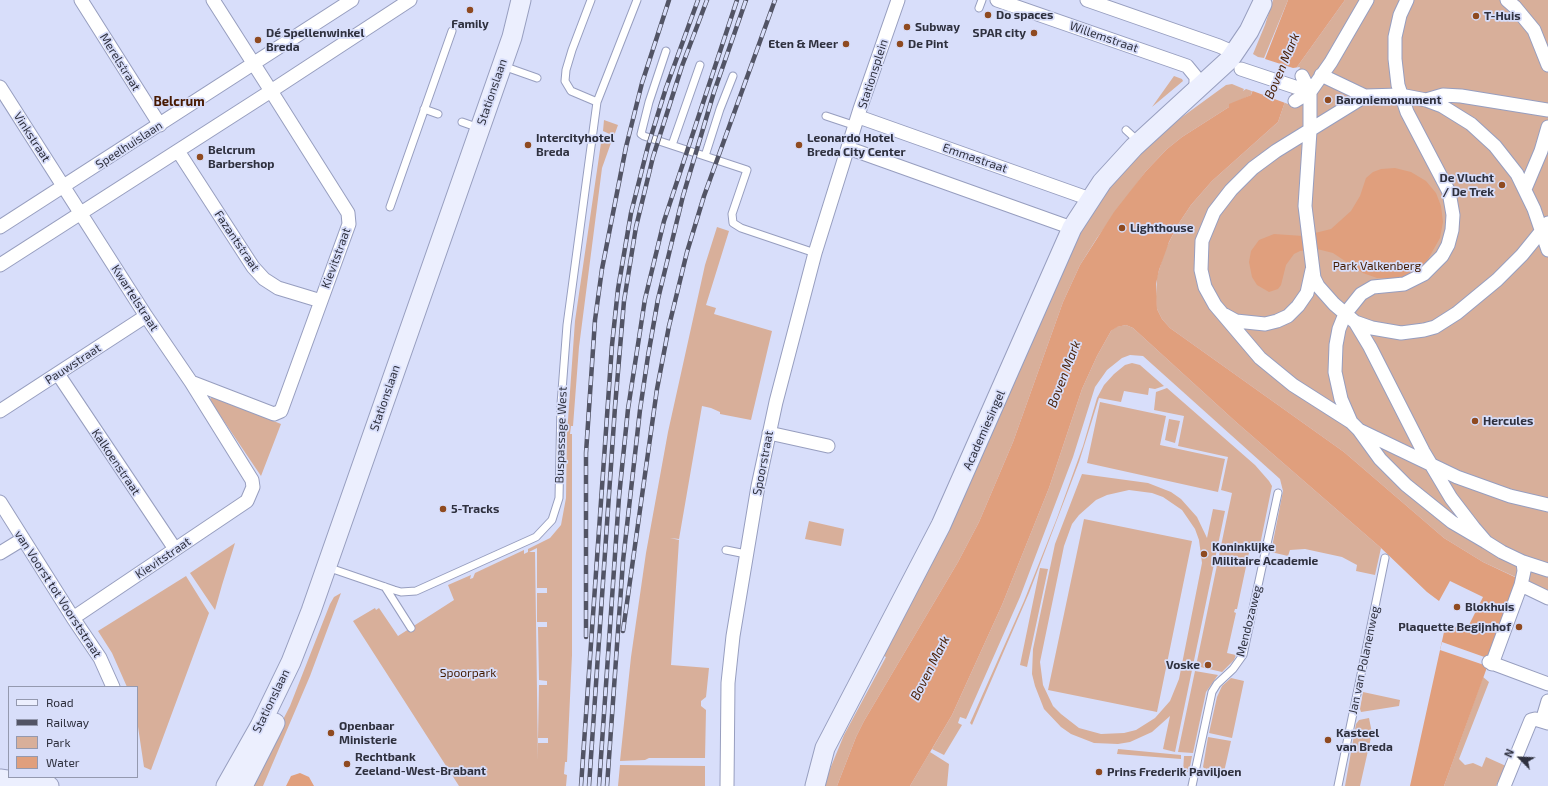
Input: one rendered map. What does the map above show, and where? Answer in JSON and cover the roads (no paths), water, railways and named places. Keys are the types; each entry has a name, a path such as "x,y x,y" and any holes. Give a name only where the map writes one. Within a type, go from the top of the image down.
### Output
{"main road":[{"name":"Stationslaan","path":"242,786 271,731 301,666 471,125 506,67 521,0"},
{"name":"Stationslaan","path":"226,786 260,726 291,662 331,568 506,67 531,0"},
{"path":"1237,65 1249,31 1263,2"},
{"name":"Academiesingel","path":"1169,115 1196,89 1237,65"},
{"name":"Academiesingel","path":"815,786 825,748 941,525 1072,228 1133,136 1212,88 1237,65"},
{"name":"Academiesingel","path":"806,786 821,762"},
{"path":"0,779 49,786"}],"street":[{"name":"Merelstraat","path":"81,0 160,125"},
{"path":"213,0 271,91"},
{"path":"0,264 178,151 410,0"},
{"name":"Stationsplein","path":"848,148 898,0"},
{"name":"Willemstraat","path":"997,0 1188,66 1196,77 1196,89"},
{"path":"1087,0 1219,46 1237,65 1301,94"},
{"path":"1301,94 1321,75 1331,62 1367,0"},
{"path":"1356,17 1379,0"},
{"path":"1408,0 1400,15 1395,43 1396,72 1400,95 1449,192 1453,215 1452,230 1448,245 1442,256 1424,274 1404,284 1373,287 1361,294 1336,345 1336,372 1341,399 1355,426 1380,459 1406,485 1452,522 1523,562 1548,570"},
{"path":"1507,0 1515,7 1534,30 1548,65"},
{"name":"Speelhuislaan","path":"0,227 254,64 348,1"},
{"path":"1321,75 1365,96 1400,95 1426,100 1458,115 1484,134 1507,160 1525,189 1545,227 1548,250"},
{"path":"1302,76 1301,94 1310,131 1306,180 1307,229 1311,263 1318,286 1334,304 1350,318 1370,347 1410,429 1431,465 1451,498 1486,542"},
{"name":"Vinkstraat","path":"0,87 64,186"},
{"name":"Kievitstraat","path":"191,382 274,414 277,414 283,408 349,224 349,216 271,91"},
{"path":"1426,100 1443,95 1456,95 1548,110"},
{"path":"1365,96 1310,131 1285,144 1261,162 1231,190 1214,212 1205,231 1201,251 1202,277 1209,296 1248,345 1276,371 1310,397 1355,426 1450,474 1496,491 1548,505"},
{"name":"Emmastraat","path":"857,121 1023,170 1090,199"},
{"path":"1525,189 1539,157 1548,127"},
{"path":"848,148 1072,228"},
{"name":"Spoorstraat","path":"727,786 729,667 735,619 746,554 769,433 787,356 815,253 848,148"},
{"name":"Fazantstraat","path":"178,151 253,268 264,279 278,288 321,301"},
{"path":"64,186 81,213"},
{"name":"Kwartelstraat","path":"81,213 146,316 191,382 252,480 251,495"},
{"path":"1350,318 1372,328 1401,333 1435,327 1482,294 1522,255 1545,227"},
{"path":"1221,313 1236,321 1251,324 1265,324 1288,316 1298,306 1307,293 1311,263"},
{"name":"Pauwstraat","path":"0,411 146,316"},
{"name":"Kalkoenstraat","path":"58,374 175,549"},
{"path":"769,433 828,446"},
{"name":"Kievitstraat","path":"73,618 247,501 251,495"},
{"name":"van Voorst tot Voorststraat","path":"0,502 100,658 114,686"},
{"path":"0,553 23,539"},
{"path":"1523,562 1524,571 1521,582 1490,663 1548,684"},
{"path":"1521,582 1548,596"},
{"path":"1504,786 1540,722 1548,701"}],"lane":[{"path":"591,0 572,50 566,70 565,82 571,91 598,102"},
{"name":"Buspassage West","path":"331,568 401,592 423,588 536,537 548,527 556,514 559,498 561,404 567,326 598,102 637,0"},
{"path":"979,8 982,0"},
{"path":"390,207 452,31"},
{"path":"666,51 641,132 644,136 746,170 732,214 733,223 741,228 815,253"},
{"path":"672,145 700,65"},
{"path":"506,67 537,78"},
{"path":"705,156 720,109 733,76"},
{"path":"424,109 438,114"},
{"path":"826,116 857,121"},
{"name":"Mendozaweg","path":"1192,786 1212,692 1217,684 1233,669 1243,655 1278,493"},
{"path":"726,550 746,554"},
{"name":"Jan van Polanenweg","path":"1338,786 1385,558"},
{"path":"385,587 411,628"}],"water":[{"name":"Boven Mark","path":"1288,0 1345,0 1297,67 1278,122 1212,181 1191,205 1179,223 1169,242 1159,270 1156,284 1157,309 1162,319 1170,328 1344,452 1444,538 1483,562 1519,579 1444,786 1410,786 1446,623 1466,631 1483,597 1450,581 1439,601 1427,592 1381,548 1236,422 1133,328 1126,325 1117,327 1111,331 1097,356 1082,389 1049,488 1002,605 952,715 910,786 837,786 856,737 864,721 958,562 979,522 1013,442 1063,302 1080,265 1114,212 1146,171 1167,149 1182,137 1229,107 1229,104 1251,95"},
{"path":"1395,168 1411,172 1426,181 1436,193 1441,206 1443,222 1440,238 1427,261 1417,271 1404,278 1377,278 1363,273 1333,253 1317,249 1300,251 1294,254 1286,265 1281,285 1278,289 1269,292 1257,285 1252,277 1249,262 1251,251 1259,240 1274,234 1303,236 1331,229 1351,211 1360,196 1366,178 1373,172 1381,169"},
{"path":"300,773 309,777 314,786 286,786 291,776"}],"railway":[{"path":"586,637 586,453 595,320 602,269 626,147 642,83 669,0"},
{"path":"581,786 612,345 618,289 631,213 648,146 666,88 698,0"},
{"path":"589,786 615,407 624,301 636,227 653,157 682,66 707,0"},
{"path":"599,786 619,497 628,409 645,299 664,221 737,0"},
{"path":"607,786 623,561 640,410 658,299 683,196 714,92 746,0"},
{"path":"623,631 657,389 669,326 687,252 704,196 775,0"}],"place":[{"name":"Family","path":"470,10"},
{"name":"Do spaces","path":"988,15"},
{"name":"T-Huis","path":"1476,16"},
{"name":"Subway","path":"907,27"},
{"name":"SPAR city","path":"1034,33"},
{"name":"Dé Spellenwinkel Breda","path":"258,40"},
{"name":"Eten & Meer","path":"846,44"},
{"name":"De Pint","path":"900,44"},
{"name":"Baroniemonument","path":"1328,100"},
{"name":"Intercityhotel Breda","path":"528,145"},
{"name":"Leonardo Hotel Breda City Center","path":"799,145"},
{"name":"Belcrum Barbershop","path":"200,157"},
{"name":"De Vlucht / De Trek","path":"1502,185"},
{"name":"Lighthouse","path":"1122,228"},
{"name":"Hercules","path":"1475,421"},
{"name":"5-Tracks","path":"443,509"},
{"name":"Koninklijke Militaire Academie","path":"1204,554"},
{"name":"Blokhuis","path":"1457,607"},
{"name":"Plaquette Begijnhof","path":"1519,627"},
{"name":"Voske","path":"1208,665"},
{"name":"Openbaar Ministerie","path":"331,733"},
{"name":"Kasteel van Breda","path":"1328,740"},
{"name":"Rechtbank Zeeland-West-Brabant","path":"347,764"},
{"name":"Prins Frederik Paviljoen","path":"1099,772"}],"district":[{"name":"Belcrum","path":"179,102"}],"park label":[{"name":"Park Valkenberg","path":"1377,266"},
{"name":"Spoorpark","path":"468,673"}]}
